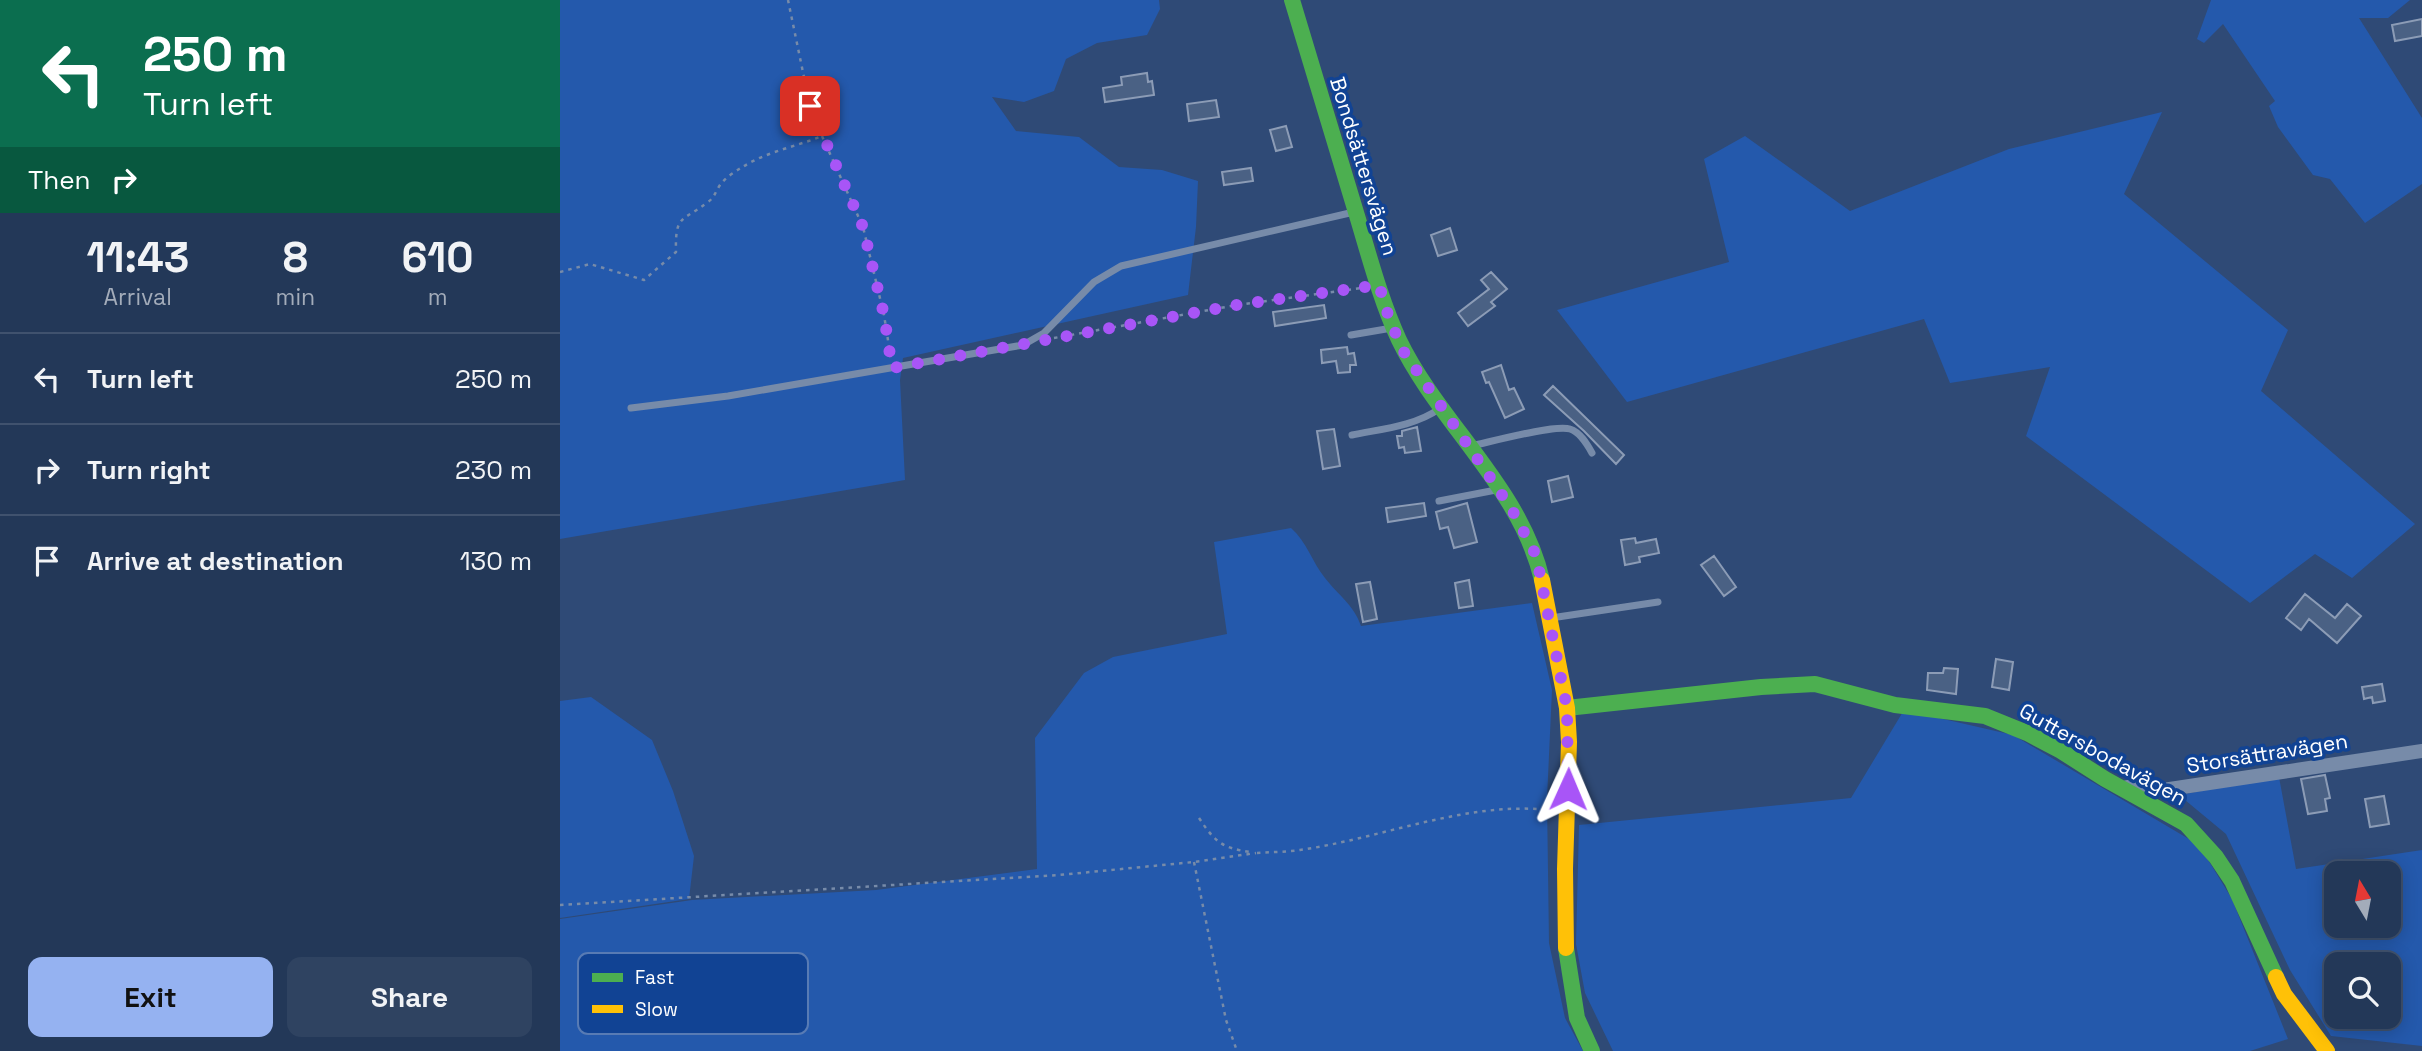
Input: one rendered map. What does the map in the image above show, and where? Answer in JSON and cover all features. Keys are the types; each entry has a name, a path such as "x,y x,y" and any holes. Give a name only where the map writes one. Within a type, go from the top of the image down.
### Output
{"street":[{"name":"Bondsättersvägen","path":"1292,0 1354,212 1393,327 1404,352 1500,490 1536,555 1567,708 1569,742 1565,869 1566,951 1577,1018 1592,1051"},
{"name":"Guttersbodavägen","path":"1567,708 1760,687 1815,684 1895,705 1985,716 2027,733 2186,824 2216,857 2232,881 2284,994 2327,1051"},
{"name":"Storsättravägen","path":"2119,785 2135,789 2162,790 2422,751"}],"lane":[{"path":"632,408 728,396 1023,345 1032,342 1064,314 1094,282 1121,267 1354,212"},
{"path":"1351,335 1393,327"},
{"path":"1352,435 1430,416 1443,407"},
{"path":"1470,446 1555,428 1570,429 1583,439 1592,453"},
{"path":"1439,501 1500,490"},
{"path":"1550,618 1658,602"}],"path":[{"path":"788,0 810,106 863,227 884,315 892,368"},
{"path":"560,272 590,264 644,280 676,251 676,232 680,220 708,202 722,182 741,167 763,156 822,136"},
{"path":"1032,342 1237,305 1379,285"},
{"path":"560,905 1059,875 1299,850 1438,819 1496,811 1533,808 1568,812"},
{"path":"1199,818 1213,840 1232,850 1256,853"},
{"path":"1194,862 1226,1020 1237,1051"}],"shaded area":[{"path":"560,0 1159,0 1160,9 1147,35 1097,43 1066,59 1054,91 1024,102 992,97 1016,131 1079,137 1119,167 1162,170 1198,181 1188,295 903,358 900,380 905,480 560,539"},
{"path":"2211,0 2410,0 2388,18 2359,18 2422,118 2422,184 2365,223 2330,179 2313,175 2278,127 2269,106 2275,101 2223,24 2204,43 2197,39"},
{"path":"2162,112 2124,194 2288,330 2261,391 2415,524 2352,578 2315,554 2250,603 2026,436 2050,367 1950,383 1924,319 1627,402 1557,310 1729,262 1704,159 1745,136 1850,211 2009,149"},
{"path":"1291,528 1325,578 1354,612 1361,626 1532,603 1552,690 1547,799 1549,943 1565,1018 1583,1051 560,1051 560,919 692,900 876,890 1037,869 1035,738 1084,673 1113,657 1227,634 1214,542"},
{"path":"591,697 652,740 673,791 694,856 689,899 560,918 560,701"},
{"path":"1904,710 2013,735 2199,845 2232,899 2288,1039 2250,1051 1613,1051 1585,993 1576,944 1579,825 1851,798"},
{"path":"2279,777 2296,869 2324,865 2324,938 2401,938 2401,861 2349,861 2422,850 2422,1046 2331,1036 2327,1029 2401,1029 2401,952 2324,952 2324,1025 2290,970 2226,834 2179,795"}],"building":[{"path":"2422,19 2422,36 2395,41 2392,25"},
{"path":"1147,73 1148,82 1152,81 1154,95 1105,102 1103,88 1122,85 1121,77"},
{"path":"1216,100 1219,117 1189,121 1187,104"},
{"path":"1286,126 1292,147 1276,151 1270,130"},
{"path":"1251,168 1253,181 1224,185 1222,172"},
{"path":"1450,228 1457,250 1438,256 1431,235"},
{"path":"1491,272 1507,289 1491,302 1495,306 1468,326 1458,313 1489,289 1481,280"},
{"path":"1324,305 1326,318 1275,326 1273,312"},
{"path":"1347,347 1348,354 1354,353 1356,365 1350,365 1350,372 1338,373 1336,361 1322,363 1321,350"},
{"path":"1501,365 1509,390 1514,388 1524,409 1505,418 1482,372"},
{"path":"1553,386 1624,455 1616,464 1544,395"},
{"path":"1417,427 1421,451 1405,453 1404,447 1399,448 1397,436 1402,436 1402,431"},
{"path":"1334,429 1340,466 1323,469 1317,431"},
{"path":"1568,476 1573,497 1552,502 1548,481"},
{"path":"1424,503 1426,516 1388,522 1386,508"},
{"path":"1467,503 1477,542 1454,548 1448,527 1440,529 1436,512"},
{"path":"1635,538 1636,543 1656,539 1659,553 1639,557 1640,562 1625,565 1621,540"},
{"path":"1714,556 1736,587 1724,596 1701,565"},
{"path":"1469,580 1473,606 1459,608 1455,583"},
{"path":"1370,582 1377,619 1363,622 1356,584"},
{"path":"2305,594 2335,618 2347,604 2361,616 2337,643 2309,619 2301,630 2286,618"},
{"path":"1996,659 2013,662 2009,690 1992,687"},
{"path":"1944,668 1958,669 1956,694 1927,690 1928,673 1943,673"},
{"path":"2382,684 2385,701 2373,703 2372,697 2364,699 2362,687"},
{"path":"2325,775 2330,798 2325,799 2327,811 2308,814 2301,779"},
{"path":"2384,796 2389,824 2370,827 2365,799"}],"traffic: fast":[{"path":"1292,0 1371,265 1399,340 1435,400 1478,457 1516,515 1542,580"},
{"path":"1567,708 1761,687 1815,684 1895,705 1985,716 2027,733 2061,751 2186,824 2216,857 2232,881 2276,977"},
{"path":"1566,948 1577,1018 1592,1051"}],"traffic: slow":[{"path":"1542,580 1567,708 1569,742 1565,869 1566,948"},
{"path":"2276,977 2284,994 2327,1051"}],"route":[{"path":"810,106 863,227 884,315 892,368 1237,305 1379,285 1390,321 1404,352 1511,508 1536,555 1567,708 1568,789"}]}
